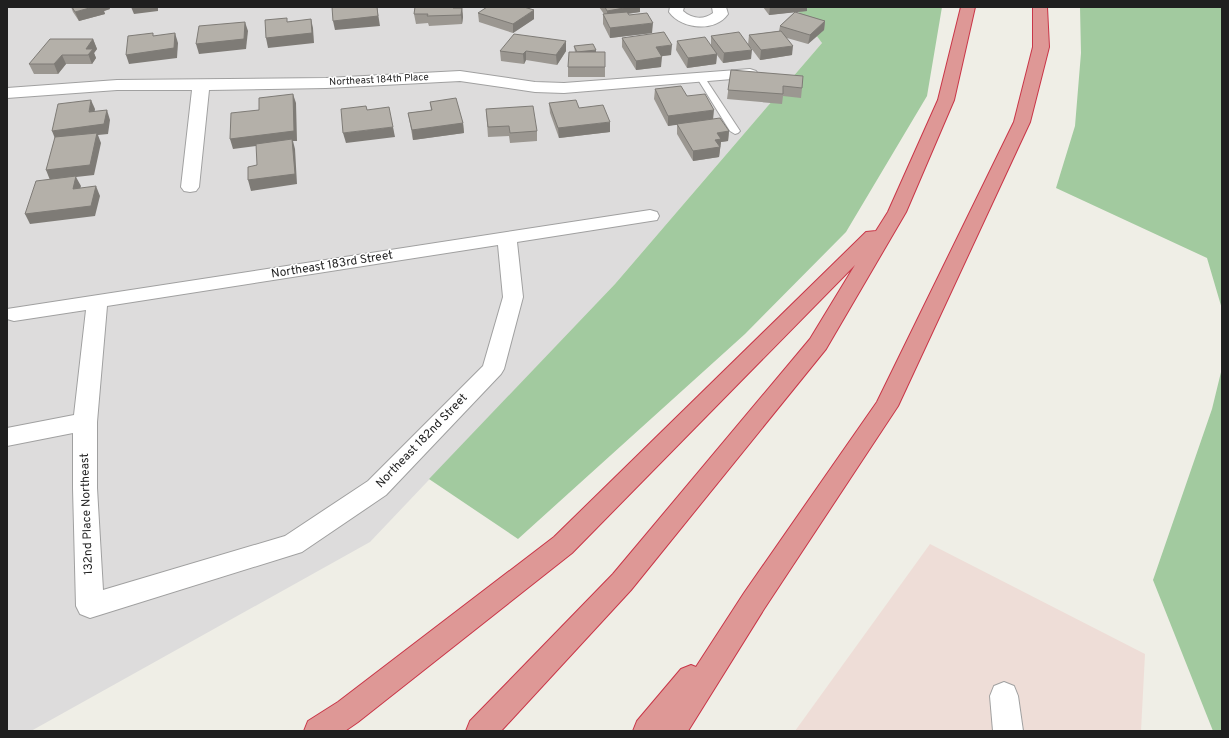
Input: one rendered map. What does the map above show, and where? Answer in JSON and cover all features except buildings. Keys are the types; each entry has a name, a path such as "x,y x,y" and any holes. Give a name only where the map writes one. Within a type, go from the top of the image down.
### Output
{"highway":[{"path":"481,731 622,582 818,344 897,212 946,100 968,7"},
{"path":"671,731 754,602 887,406 1022,122 1042,47 1040,7"},
{"path":"319,731 348,712 563,545 897,212"},
{"path":"648,731 754,602"}],"street":[{"path":"677,7 676,12 678,15 683,18 697,21 713,20 718,17 721,14 719,7"},
{"name":"Northeast 184th Place","path":"7,93 116,85 326,83 460,76 535,87 564,88 750,74"},
{"path":"190,187 201,85"},
{"name":"Northeast 183rd Street","path":"14,314 650,216"},
{"name":"Northeast 182nd Street","path":"90,606 293,544 377,488 493,368 513,297 507,238"},
{"name":"132nd Place Northeast","path":"90,606 85,488 85,422 97,301"},
{"path":"7,437 85,422"},
{"path":"1004,696 1008,731"}],"lane":[{"path":"700,78 735,131"}],"shaded area":[{"path":"7,7 795,7 822,43 615,284 370,542 31,731 7,731"},
{"path":"930,544 1145,654 1141,731 795,731"}],"green space":[{"path":"795,7 942,7 927,96 846,232 745,334 518,539 429,479 615,284 822,43"},
{"path":"1080,7 1222,7 1222,309 1207,258 1056,188 1075,126 1081,53"},
{"path":"1222,368 1222,731 1213,731 1153,580 1212,409"}]}
